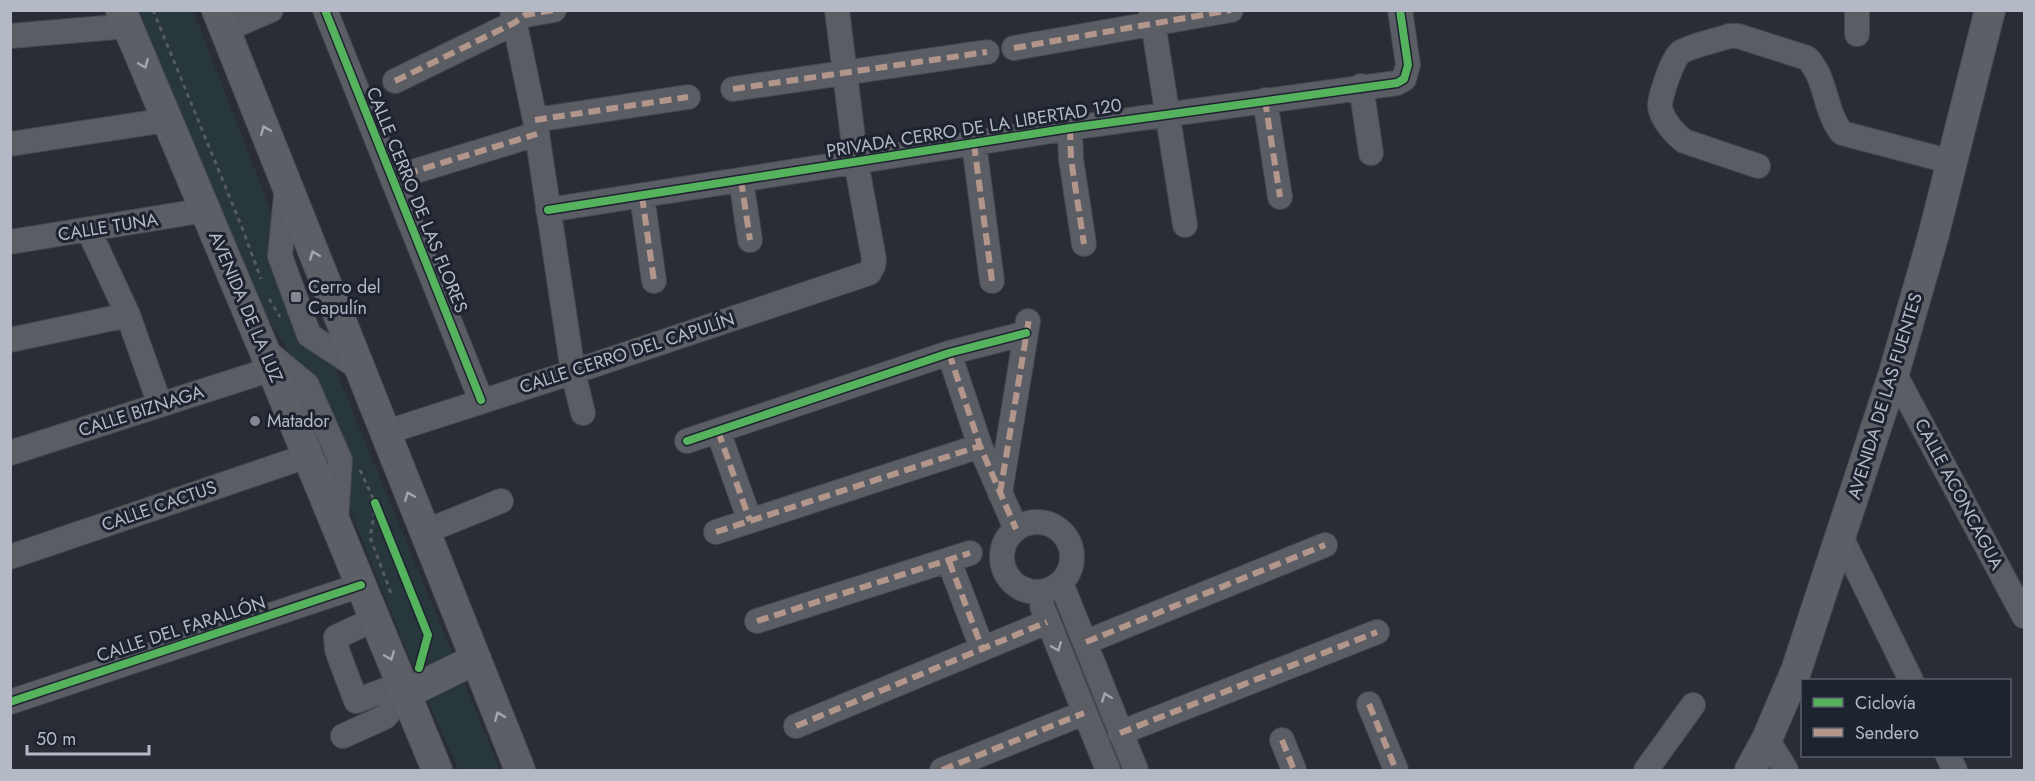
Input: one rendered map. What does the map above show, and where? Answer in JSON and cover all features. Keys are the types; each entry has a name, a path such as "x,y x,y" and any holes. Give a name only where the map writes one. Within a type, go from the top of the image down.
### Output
{"main road":[{"name":"AVENIDA DE LAS FUENTES","path":"1750,771 1767,739 1796,671 1894,373 1952,162 1990,10"},
{"name":"AVENIDA DE LA LUZ","path":"124,18 268,358 437,771"},
{"path":"221,20 520,771"},
{"path":"403,689 476,659"}],"street":[{"path":"221,20 271,10"},
{"name":"CALLE CERRO DE LAS FLORES","path":"325,10 481,400"},
{"path":"395,81 513,17 554,10"},
{"path":"837,10 856,162"},
{"path":"1014,48 1152,18 1231,10"},
{"name":"PRIVADA CERRO DE LA LIBERTAD 120","path":"548,210 1070,128 1360,86 1397,83 1404,79 1407,65 1400,10"},
{"path":"513,17 536,127 573,372 583,413"},
{"path":"10,36 124,18"},
{"path":"1152,18 1185,225"},
{"path":"1758,166 1684,141 1662,114 1660,105 1674,58 1680,52 1729,36 1738,36 1807,58 1815,66 1835,124 1842,133 1952,162"},
{"path":"733,88 987,52"},
{"path":"1360,86 1371,153"},
{"path":"406,174 536,127 688,97"},
{"path":"1265,100 1280,197"},
{"path":"10,144 167,120"},
{"path":"1070,128 1071,159 1084,244"},
{"path":"974,144 992,281"},
{"name":"CALLE CERRO DEL CAPULÍN","path":"384,433 869,273 874,259 856,162"},
{"path":"741,180 750,240"},
{"path":"642,196 654,281"},
{"name":"CALLE TUNA","path":"10,242 89,231 206,210"},
{"path":"89,231 128,315 159,405"},
{"path":"10,340 128,315"},
{"path":"687,441 1028,326 1000,493"},
{"path":"949,353 980,446 1016,529"},
{"path":"268,358 307,385 340,460 336,524"},
{"name":"CALLE BIZNAGA","path":"10,453 159,405 268,358"},
{"name":"CALLE ACONCAGUA","path":"1894,373 2025,616"},
{"path":"718,431 750,521"},
{"path":"716,532 980,446"},
{"name":"CALLE CACTUS","path":"10,557 307,456"},
{"path":"423,532 501,501"},
{"path":"1038,521 1052,525 1064,534 1071,547 1072,560 1069,572 1061,583 1050,590 1037,592 1024,590 1012,583 1004,571 1001,557 1004,543 1016,529 1024,524 1038,521"},
{"path":"1841,537 1910,679"},
{"path":"1086,642 1325,545"},
{"path":"757,621 959,556 982,648"},
{"path":"1061,583 1136,771"},
{"name":"CALLE DEL FARALLÓN","path":"10,702 361,585"},
{"path":"1037,592 1108,771"},
{"path":"375,619 336,637 337,650 356,701 403,689"},
{"path":"796,726 1047,622"},
{"path":"1120,734 1377,632"},
{"path":"343,735 386,717 403,689"},
{"path":"1369,704 1396,771"},
{"path":"1646,771 1693,705"},
{"path":"942,771 1084,713"},
{"path":"1767,739 1786,771"},
{"path":"1282,740 1294,771"},
{"path":"1948,757 1955,771"}],"shaded area":[{"path":"139,11 193,11 283,242 500,770 459,770 418,679 351,512 341,445 328,412 256,300"}],"marked path":[{"path":"395,81 514,23 525,15 554,10"},
{"path":"1014,48 1231,10"},
{"path":"733,89 987,52"},
{"path":"535,120 688,97"},
{"path":"1265,100 1280,197"},
{"path":"1070,128 1071,159 1084,244"},
{"path":"406,174 537,134"},
{"path":"974,144 992,281"},
{"path":"741,180 750,240"},
{"path":"642,196 654,281"},
{"path":"1000,493 1029,319"},
{"path":"949,353 980,446 1016,529"},
{"path":"718,431 750,521"},
{"path":"716,532 980,446"},
{"path":"1086,642 1325,545"},
{"path":"757,621 970,553"},
{"path":"949,561 982,648"},
{"path":"796,726 1047,622"},
{"path":"1120,733 1377,632"},
{"path":"1369,704 1396,770"},
{"path":"942,770 1084,713"},
{"path":"1282,740 1294,770"}],"cycle path":[{"path":"325,10 481,400"},
{"path":"548,210 1070,128 1397,83 1404,79 1408,65 1400,10"},
{"path":"687,441 949,353 1026,333"},
{"path":"375,503 428,635 419,668"},
{"path":"10,702 361,585"}],"place":[{"name":"Cerro del Capulín","path":"296,297"},
{"name":"Matador","path":"255,421"}]}
